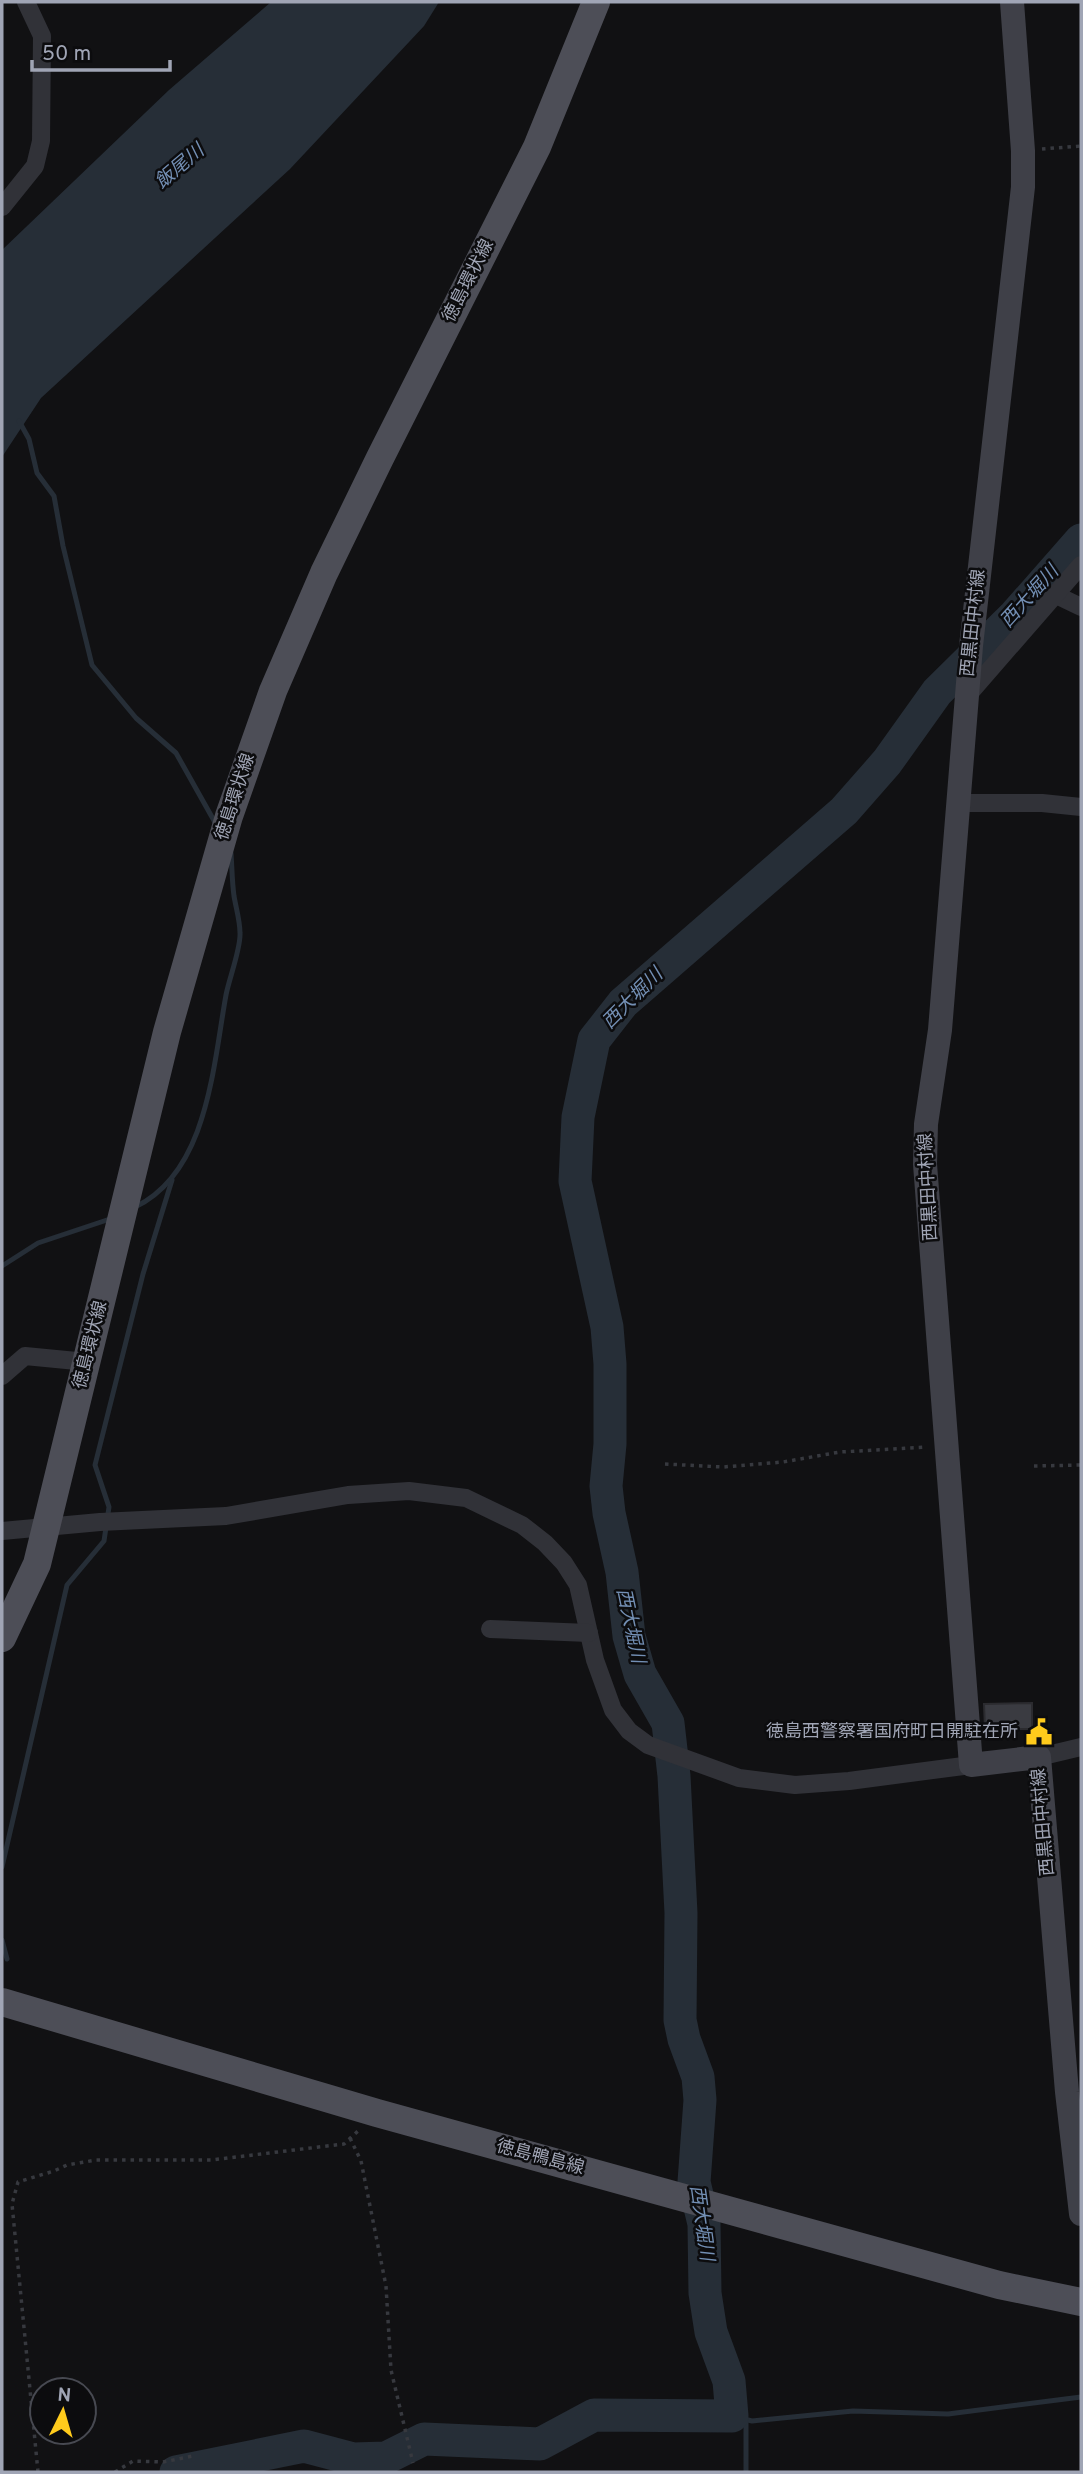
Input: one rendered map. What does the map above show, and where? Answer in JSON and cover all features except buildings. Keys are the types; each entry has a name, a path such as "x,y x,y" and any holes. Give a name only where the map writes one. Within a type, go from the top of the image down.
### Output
{"main road":[{"name":"徳島環状線","path":"2,1638 37,1564 167,1032 229,816 273,691 324,573 537,147 596,2"},
{"name":"西黒田中村線","path":"1012,2 1023,151 1023,187 971,646 940,1030 926,1124 925,1164 971,1765 1039,1757 1067,2092 1081,2214"},
{"name":"徳島鴨島線","path":"2,2002 377,2113 999,2285 1081,2302"}],"street":[{"path":"2,207 35,166 41,141 42,36 26,2"},
{"path":"968,685 1081,565"},
{"path":"1056,594 1081,607"},
{"path":"958,803 1042,803 1081,807"},
{"path":"2,1376 25,1356 87,1362"},
{"path":"2,1531 226,1516 372,1493 409,1491 466,1498 522,1525 564,1563 578,1585 595,1660 613,1710 629,1731 649,1745 739,1778 795,1785 849,1781 971,1765"},
{"path":"490,1629 589,1633"},
{"path":"1039,1757 1081,1747"}],"path":[{"path":"1023,151 1081,146"},
{"path":"665,1464 723,1467 783,1462 840,1452 947,1447"},
{"path":"1034,1466 1081,1465"},
{"path":"38,2472 12,2204 18,2182 67,2165 96,2160 211,2160 344,2144 377,2113"},
{"path":"350,2138 361,2161 386,2286 391,2370 413,2463"},
{"path":"115,2472 134,2461 163,2462 193,2456"}],"water":[{"name":"飯尾川","path":"271,2 439,2 424,26 290,169 41,398 2,457 2,250 169,90"}],"waterway":[{"path":"19,421 29,439 37,473 54,496 63,546 92,665 136,718 176,753 217,826"},
{"name":"西大堀川","path":"176,2472 304,2446 353,2459 386,2458 424,2439 540,2444 594,2415 732,2416 729,2381 711,2332 705,2293 704,2224 694,2182 700,2100 698,2077 680,2020 681,1913 674,1776 668,1723 640,1674 629,1636 622,1572 609,1513 606,1486 610,1444 610,1364 607,1327 575,1181 578,1117 594,1040 623,1003 844,811 887,762 937,692 1015,615 1081,540"},
{"path":"135,1207 159,1191 178,1169 203,1114 211,1084 226,995 240,939 231,853"},
{"path":"2,1867 67,1585 104,1541 109,1507 95,1465 143,1274 172,1180"},
{"path":"2,1266 38,1243 110,1219"},
{"path":"2,1940 7,1959"},
{"path":"732,2416 752,2421 853,2411 948,2414 1081,2397"},
{"path":"746,2420 746,2472"}],"place":[{"name":"徳島西警察署国府町日開駐在所","path":"1039,1732"}]}
